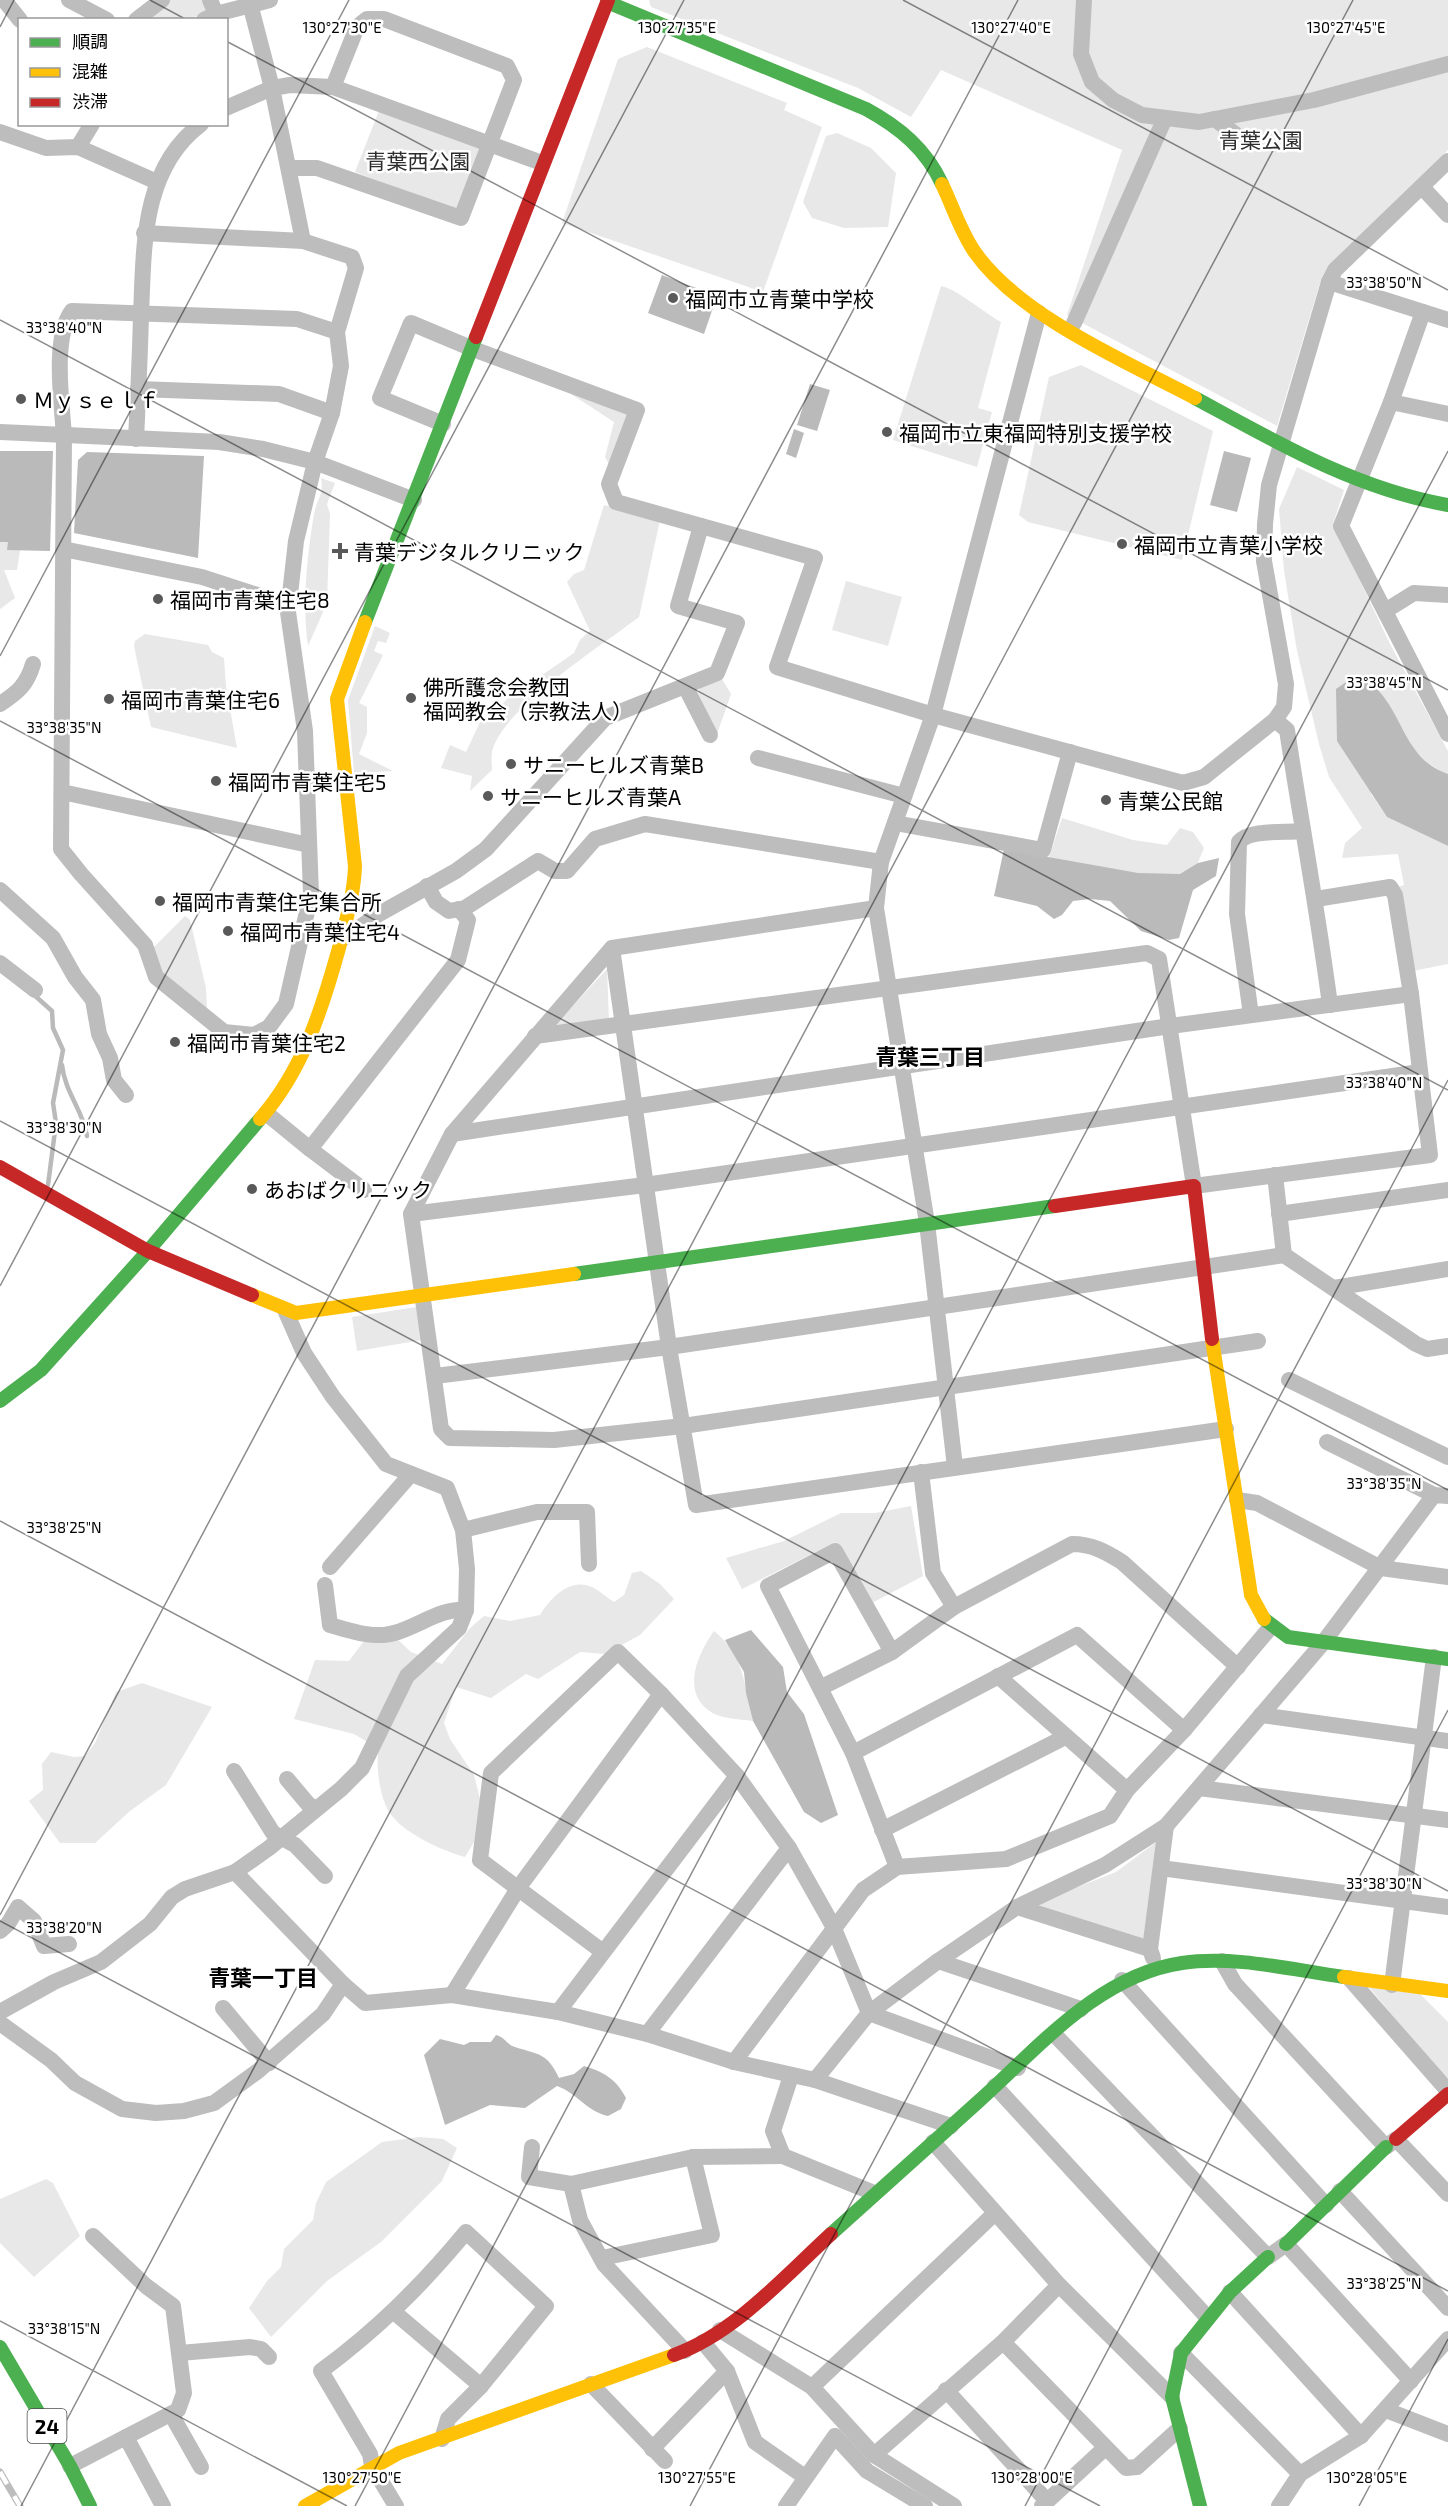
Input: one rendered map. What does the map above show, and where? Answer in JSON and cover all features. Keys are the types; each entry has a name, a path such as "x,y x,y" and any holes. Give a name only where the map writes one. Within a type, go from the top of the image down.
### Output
{"street":[{"path":"4,0 18,18"},
{"path":"69,0 103,18"},
{"path":"139,18 162,0"},
{"path":"210,11 270,0"},
{"path":"1084,0 1081,54 1092,82 1113,100 1142,115 1199,122 1314,99 1448,64"},
{"path":"0,1401 41,1370 148,1251 277,1100 307,1045 323,1007 354,891 355,866 338,699 343,678 473,349 605,1 857,104 882,117 924,153 939,176 962,229 977,256 1021,301 1039,313 1357,482 1413,499 1448,505"},
{"path":"249,3 272,88 303,241"},
{"path":"289,168 317,168 461,218 514,80 507,66 384,19 367,19 357,27 333,87"},
{"path":"228,107 272,88 290,85 333,87 543,163"},
{"path":"1074,323 1165,118"},
{"path":"1215,119 1235,134"},
{"path":"78,147 91,126"},
{"path":"136,439 144,233 157,182 177,148 199,126"},
{"path":"0,132 46,148 78,147 157,182"},
{"path":"443,424 380,398 411,323 473,349 637,410 609,484 616,502 815,558 777,667 933,715 1183,783 1204,777 1275,720 1284,707 1286,684 1264,561 1269,485 1329,282 1335,270 1448,161"},
{"path":"1422,187 1448,215"},
{"path":"144,233 303,241 352,257 356,268 338,332 341,366 332,413 315,462 296,541 288,605 305,731 311,894 286,1004 269,1027 254,1035 224,1032 156,977 145,945 61,849 64,436 60,372 64,320 72,311 142,312 297,319 338,332"},
{"path":"1329,282 1448,320"},
{"path":"1423,312 1391,402 1341,526 1448,734"},
{"path":"955,1467 927,1223 876,908 881,862 933,715 1039,313"},
{"path":"138,389 279,394 332,413"},
{"path":"1391,402 1448,414"},
{"path":"0,432 219,442 263,449 315,462 414,500"},
{"path":"341,940 379,914 456,872 486,849 604,718 717,673 737,623 678,606 701,526"},
{"path":"63,549 202,577 288,605"},
{"path":"1384,611 1414,593 1448,595"},
{"path":"0,704 20,691 29,679 33,664"},
{"path":"685,686 710,735"},
{"path":"1275,720 1287,730 1302,831 1316,899 1330,1005"},
{"path":"895,823 1043,850 1070,752"},
{"path":"758,758 904,796"},
{"path":"62,792 309,845"},
{"path":"427,886 436,902 449,910 465,908 538,861 555,871 567,871 596,839 645,824 881,862"},
{"path":"1251,1016 1237,914 1239,842 1243,837 1253,835 1302,831"},
{"path":"0,1167 148,1251 296,1313 927,1223 1430,1155 1411,994 1395,896 1390,887 1316,899"},
{"path":"0,890 53,938 75,977 93,1000 99,1034 110,1058 114,1080 126,1095"},
{"path":"876,908 612,948 452,1134 411,1214 441,1429 450,1438 555,1440 683,1426 1258,1341"},
{"path":"310,1149 458,960 468,920 459,909"},
{"path":"612,948 669,1347 696,1505 1226,1429"},
{"path":"535,1036 890,986 1147,953 1159,959 1183,1106 1213,1347 1251,1595 1259,1616 1270,1628 1288,1637 1322,1644 1441,1658 1424,1738 1392,1985"},
{"path":"0,963 35,990"},
{"path":"452,1134 903,1068 1170,1026 1411,994"},
{"path":"411,1214 645,1185 1420,1072"},
{"path":"266,1113 364,1190"},
{"path":"1275,1175 1284,1256"},
{"path":"1278,1214 1448,1190"},
{"path":"435,1376 669,1347 1284,1256 1416,1344 1427,1349 1448,1346"},
{"path":"1334,1288 1448,1269"},
{"path":"0,2012 54,1982 101,1962 150,1924 172,1897 185,1889 235,1872 316,1809 362,1768 407,1676 459,1628 466,1610 467,1569 463,1530 447,1488 386,1464 350,1422 304,1353 285,1310"},
{"path":"1289,1380 1448,1456"},
{"path":"815,2080 869,2013 938,1960 1017,1907 1105,1865 1166,1826 1322,1644 1441,1495 1327,1443"},
{"path":"921,1472 933,1573 954,1607"},
{"path":"330,1567 411,1474"},
{"path":"1237,1500 1257,1503 1381,1568 1448,1577"},
{"path":"463,1530 537,1512 587,1512 589,1564"},
{"path":"820,1688 892,1652 954,1607 1072,1544 1084,1544 1102,1550 1122,1562 1238,1667"},
{"path":"892,1652 835,1551 768,1586 853,1754 897,1867"},
{"path":"325,1585 330,1624 377,1636 399,1631 454,1609 466,1610"},
{"path":"734,2062 862,1890 897,1867 1006,1859 1110,1816 1127,1790 1184,1730 1270,1628"},
{"path":"853,1754 1077,1635 1184,1730"},
{"path":"603,1952 480,1860 491,1773 618,1652 661,1694 737,1776 789,1848 833,1926 869,2013 1018,2068"},
{"path":"998,1676 1127,1790"},
{"path":"452,1995 519,1887 661,1694"},
{"path":"1261,1716 1448,1742"},
{"path":"882,1830 1065,1737"},
{"path":"234,1771 260,1814 280,1839 295,1845 325,1876"},
{"path":"558,2012 737,1776"},
{"path":"287,1779 308,1804 316,1809"},
{"path":"1199,1788 1448,1820"},
{"path":"1155,1968 1150,1949 1166,1826"},
{"path":"646,2034 789,1848"},
{"path":"1161,1868 1448,1907"},
{"path":"235,1872 343,1984 365,2003 452,1995 558,2012 646,2034 734,2062 815,2080 951,2126"},
{"path":"0,1931 8,1924 18,1907 34,1921 44,1946 69,1944"},
{"path":"1017,1907 1150,1949"},
{"path":"938,1960 1081,2009"},
{"path":"306,2506 372,2466 399,2453 685,2351 703,2342 720,2330 1018,2068 1081,2009 1122,1980 1155,1968 1195,1960 1222,1961 1448,1991"},
{"path":"1222,1961 1235,1984 1391,2143 1448,2194"},
{"path":"1200,2506 1172,2397 1181,2353 1230,2292 1268,2257 1286,2244 1391,2143 1448,2093 1349,1978"},
{"path":"1122,1980 1326,2205"},
{"path":"0,2023 51,2060 75,2083 122,2109 156,2113 184,2111 214,2103 269,2063 323,2014 343,1984"},
{"path":"223,2008 269,2063"},
{"path":"1054,2034 1268,2257"},
{"path":"783,2156 773,2132 791,2076"},
{"path":"995,2086 1207,2318"},
{"path":"933,2142 994,2214 1059,2285 1172,2397"},
{"path":"532,2147 529,2177 572,2184 693,2157 783,2156 874,2193"},
{"path":"602,2258 712,2235 693,2157"},
{"path":"572,2184 580,2220 604,2264 685,2351"},
{"path":"1340,2191 1448,2308"},
{"path":"812,2387 994,2214"},
{"path":"396,2506 372,2466 370,2454 321,2371 369,2336 431,2274 466,2232 546,2307 481,2386 448,2419 442,2439"},
{"path":"70,2466 178,2410 184,2393 173,2306 147,2286 93,2236"},
{"path":"1286,2244 1411,2380"},
{"path":"874,2455 1003,2342 1059,2285"},
{"path":"1230,2292 1361,2436"},
{"path":"394,2312 481,2386"},
{"path":"720,2330 812,2387 874,2455 953,2506"},
{"path":"1279,2506 1300,2474 1361,2436 1448,2339"},
{"path":"703,2342 727,2372 755,2442 805,2477"},
{"path":"1003,2342 1126,2468 1137,2467 1180,2428"},
{"name":"24","path":"0,2347 70,2466 90,2506"},
{"path":"180,2354 250,2347 261,2349 269,2357"},
{"path":"1181,2353 1300,2474"},
{"path":"652,2449 727,2372"},
{"path":"591,2385 665,2462"},
{"path":"946,2390 1045,2504 1105,2448"},
{"path":"1386,2410 1448,2434"},
{"path":"171,2414 201,2467"},
{"path":"786,2506 835,2436 867,2471 926,2506"},
{"path":"126,2437 162,2506"}],"green space":[{"path":"169,0 203,0 206,10 194,18 147,18"},
{"name":"青葉公園","path":"649,0 1448,0 1448,150 1329,267 1319,286 1277,426 1067,315 1122,150 941,70 911,117 858,88 651,7"},
{"path":"647,47 787,103 784,110 822,127 763,292 562,223 618,59"},
{"name":"青葉西公園","path":"380,108 481,147 457,211 355,172"},
{"path":"837,133 871,148 896,173 888,227 844,228 812,218 803,202 826,136"},
{"path":"941,286 962,296 1001,322 978,408 992,412 977,467 893,440"},
{"path":"1081,365 1213,431 1182,560 1028,522 1019,515 1049,377"},
{"path":"565,390 633,413 600,496 610,466 605,457 614,422"},
{"path":"1297,467 1344,490 1333,524 1390,644 1448,751 1448,774 1435,768 1415,750 1399,727 1379,690 1371,794 1387,817 1448,846 1448,964 1413,971 1398,887 1404,885 1398,854 1342,858 1345,843 1362,828 1329,777 1297,651 1284,571 1279,509"},
{"path":"321,478 335,483 327,504 330,514 327,603 308,646 305,614 306,580 314,514 322,489"},
{"path":"604,505 660,520 639,617 556,678 514,717 499,735 492,752 492,770 470,791 472,776 441,768 450,745 466,752 480,722 486,721 506,700 574,653 580,640 590,631 567,582 574,574 584,570"},
{"path":"0,542 8,542 8,550 20,550 17,570 4,570 15,598 0,609"},
{"path":"846,581 902,597 888,646 832,630"},
{"path":"375,626 390,633 386,643 378,641 374,651 383,655 359,703 367,707 367,733 359,754 393,771 354,773 348,700"},
{"path":"145,634 208,645 212,652 224,658 226,686 237,748 151,727 134,646 135,641"},
{"path":"722,679 731,694 717,734 698,693 701,685"},
{"path":"1062,818 1133,840 1167,845 1180,828 1193,832 1204,848 1193,874 1176,886 1049,857"},
{"path":"185,916 190,920 206,988 207,1010 161,974 150,951"},
{"path":"607,969 609,1021 555,1025"},
{"path":"416,1307 422,1340 357,1351 352,1317"},
{"path":"911,1506 923,1576 872,1603 835,1542 742,1589 726,1558 784,1541 841,1513 875,1513"},
{"path":"641,1571 660,1584 674,1599 640,1635 605,1654 580,1652 538,1679 526,1674 491,1698 456,1687 444,1723 450,1739 474,1775 481,1803 479,1834 465,1857 426,1841 406,1829 392,1816 384,1802 380,1783 379,1749 354,1734 294,1719 315,1660 349,1661 364,1641 395,1637 411,1652 442,1664 470,1628 484,1616 510,1621 540,1615 554,1597 574,1585 592,1587 614,1602 624,1595 632,1573"},
{"path":"714,1631 738,1661 753,1721 713,1713 700,1701 695,1692 695,1670 698,1660"},
{"path":"142,1683 212,1707 166,1785 130,1811 95,1843 60,1843 29,1801 43,1790 42,1764 51,1752 74,1757 85,1756 95,1743 116,1692"},
{"path":"1159,1840 1145,1936 1141,1940 1034,1904 1116,1872"},
{"path":"1369,1987 1420,1994 1448,2022 1448,2078 1441,2074"},
{"path":"419,2137 443,2139 457,2148 442,2181 381,2242 327,2281 271,2337 249,2308 267,2281 281,2267 284,2249 313,2220 316,2203 326,2182 382,2142"},
{"path":"46,2179 53,2183 80,2236 34,2277 0,2243 0,2199"}],"shaded area":[{"path":"662,275 717,296 704,334 648,313"},
{"path":"810,384 830,390 817,431 797,425"},
{"path":"794,429 804,433 796,458 786,454"},
{"path":"0,451 53,451 50,551 7,550 8,542 0,542"},
{"path":"1224,451 1251,458 1237,512 1210,505"},
{"path":"87,452 204,456 198,558 74,533 78,460"},
{"path":"1355,676 1379,691 1423,759 1448,774 1448,846 1387,817 1337,741 1336,689"},
{"path":"1004,849 1138,873 1180,874 1198,863 1219,858 1216,876 1193,890 1179,938 1169,940 1141,931 1110,901 1090,899 1073,901 1062,915 1054,919 1037,906 994,896"},
{"path":"751,1630 783,1667 787,1692 804,1714 838,1815 821,1823 804,1812 753,1721 746,1693 744,1672 725,1640"},
{"path":"496,2035 512,2046 542,2056 551,2064 559,2078 574,2074 584,2066 598,2071 614,2081 626,2098 621,2109 608,2116 600,2114 557,2086 525,2108 490,2105 445,2125 424,2055 440,2039 464,2045 470,2042 491,2042"}],"waterway":[{"path":"33,994 52,1011 53,1028 63,1050 53,1103 56,1123 48,1185"},
{"path":"62,1065 87,1136"}],"railway":[{"path":"0,2472 20,2506"}],"traffic: fast":[{"path":"607,2 866,109 890,123 910,140 928,160 942,184"},
{"path":"365,622 476,337"},
{"path":"1195,398 1286,447 1349,476 1414,498 1448,505"},
{"path":"0,1401 41,1370 148,1251 260,1119"},
{"path":"574,1274 1055,1206"},
{"path":"1264,1619 1288,1637 1448,1659"},
{"path":"831,2234 1047,2037 1097,1998 1124,1982 1152,1970 1202,1961 1263,1964 1344,1977"},
{"path":"1286,2244 1386,2147"},
{"path":"1200,2506 1172,2397 1181,2353 1230,2292 1268,2257"},
{"path":"0,2347 70,2466 90,2506"}],"traffic: slow":[{"path":"942,184 974,251 1018,296 1075,335 1195,398"},
{"path":"260,1119 288,1080 309,1038 332,971 349,907 355,866 337,699 365,622"},
{"path":"252,1295 296,1313 574,1274"},
{"path":"1212,1339 1251,1595 1264,1619"},
{"path":"1344,1977 1448,1991"},
{"path":"305,2506 399,2453 674,2355"}],"traffic: jam":[{"path":"476,337 608,0"},
{"path":"0,1167 148,1251 252,1295"},
{"path":"1055,1206 1194,1186 1212,1339"},
{"path":"1396,2139 1448,2094"},
{"path":"674,2355 718,2333 738,2318 831,2234"}],"place":[{"name":"福岡市立青葉中学校","path":"673,298"},
{"name":"Ｍｙｓｅｌｆ","path":"21,399"},
{"name":"福岡市立東福岡特別支援学校","path":"887,432"},
{"name":"福岡市立青葉小学校","path":"1122,544"},
{"name":"青葉デジタルクリニック","path":"340,551"},
{"name":"福岡市青葉住宅8","path":"158,599"},
{"name":"佛所護念会教団 福岡教会（宗教法人）","path":"411,698"},
{"name":"福岡市青葉住宅6","path":"109,699"},
{"name":"サニーヒルズ青葉B","path":"511,764"},
{"name":"福岡市青葉住宅5","path":"216,781"},
{"name":"サニーヒルズ青葉A","path":"488,796"},
{"name":"青葉公民館","path":"1106,800"},
{"name":"福岡市青葉住宅集合所","path":"160,901"},
{"name":"福岡市青葉住宅4","path":"228,931"},
{"name":"福岡市青葉住宅2","path":"175,1042"},
{"name":"あおばクリニック","path":"252,1189"}],"district":[{"name":"青葉三丁目","path":"930,1056"},
{"name":"青葉一丁目","path":"263,1977"}]}
